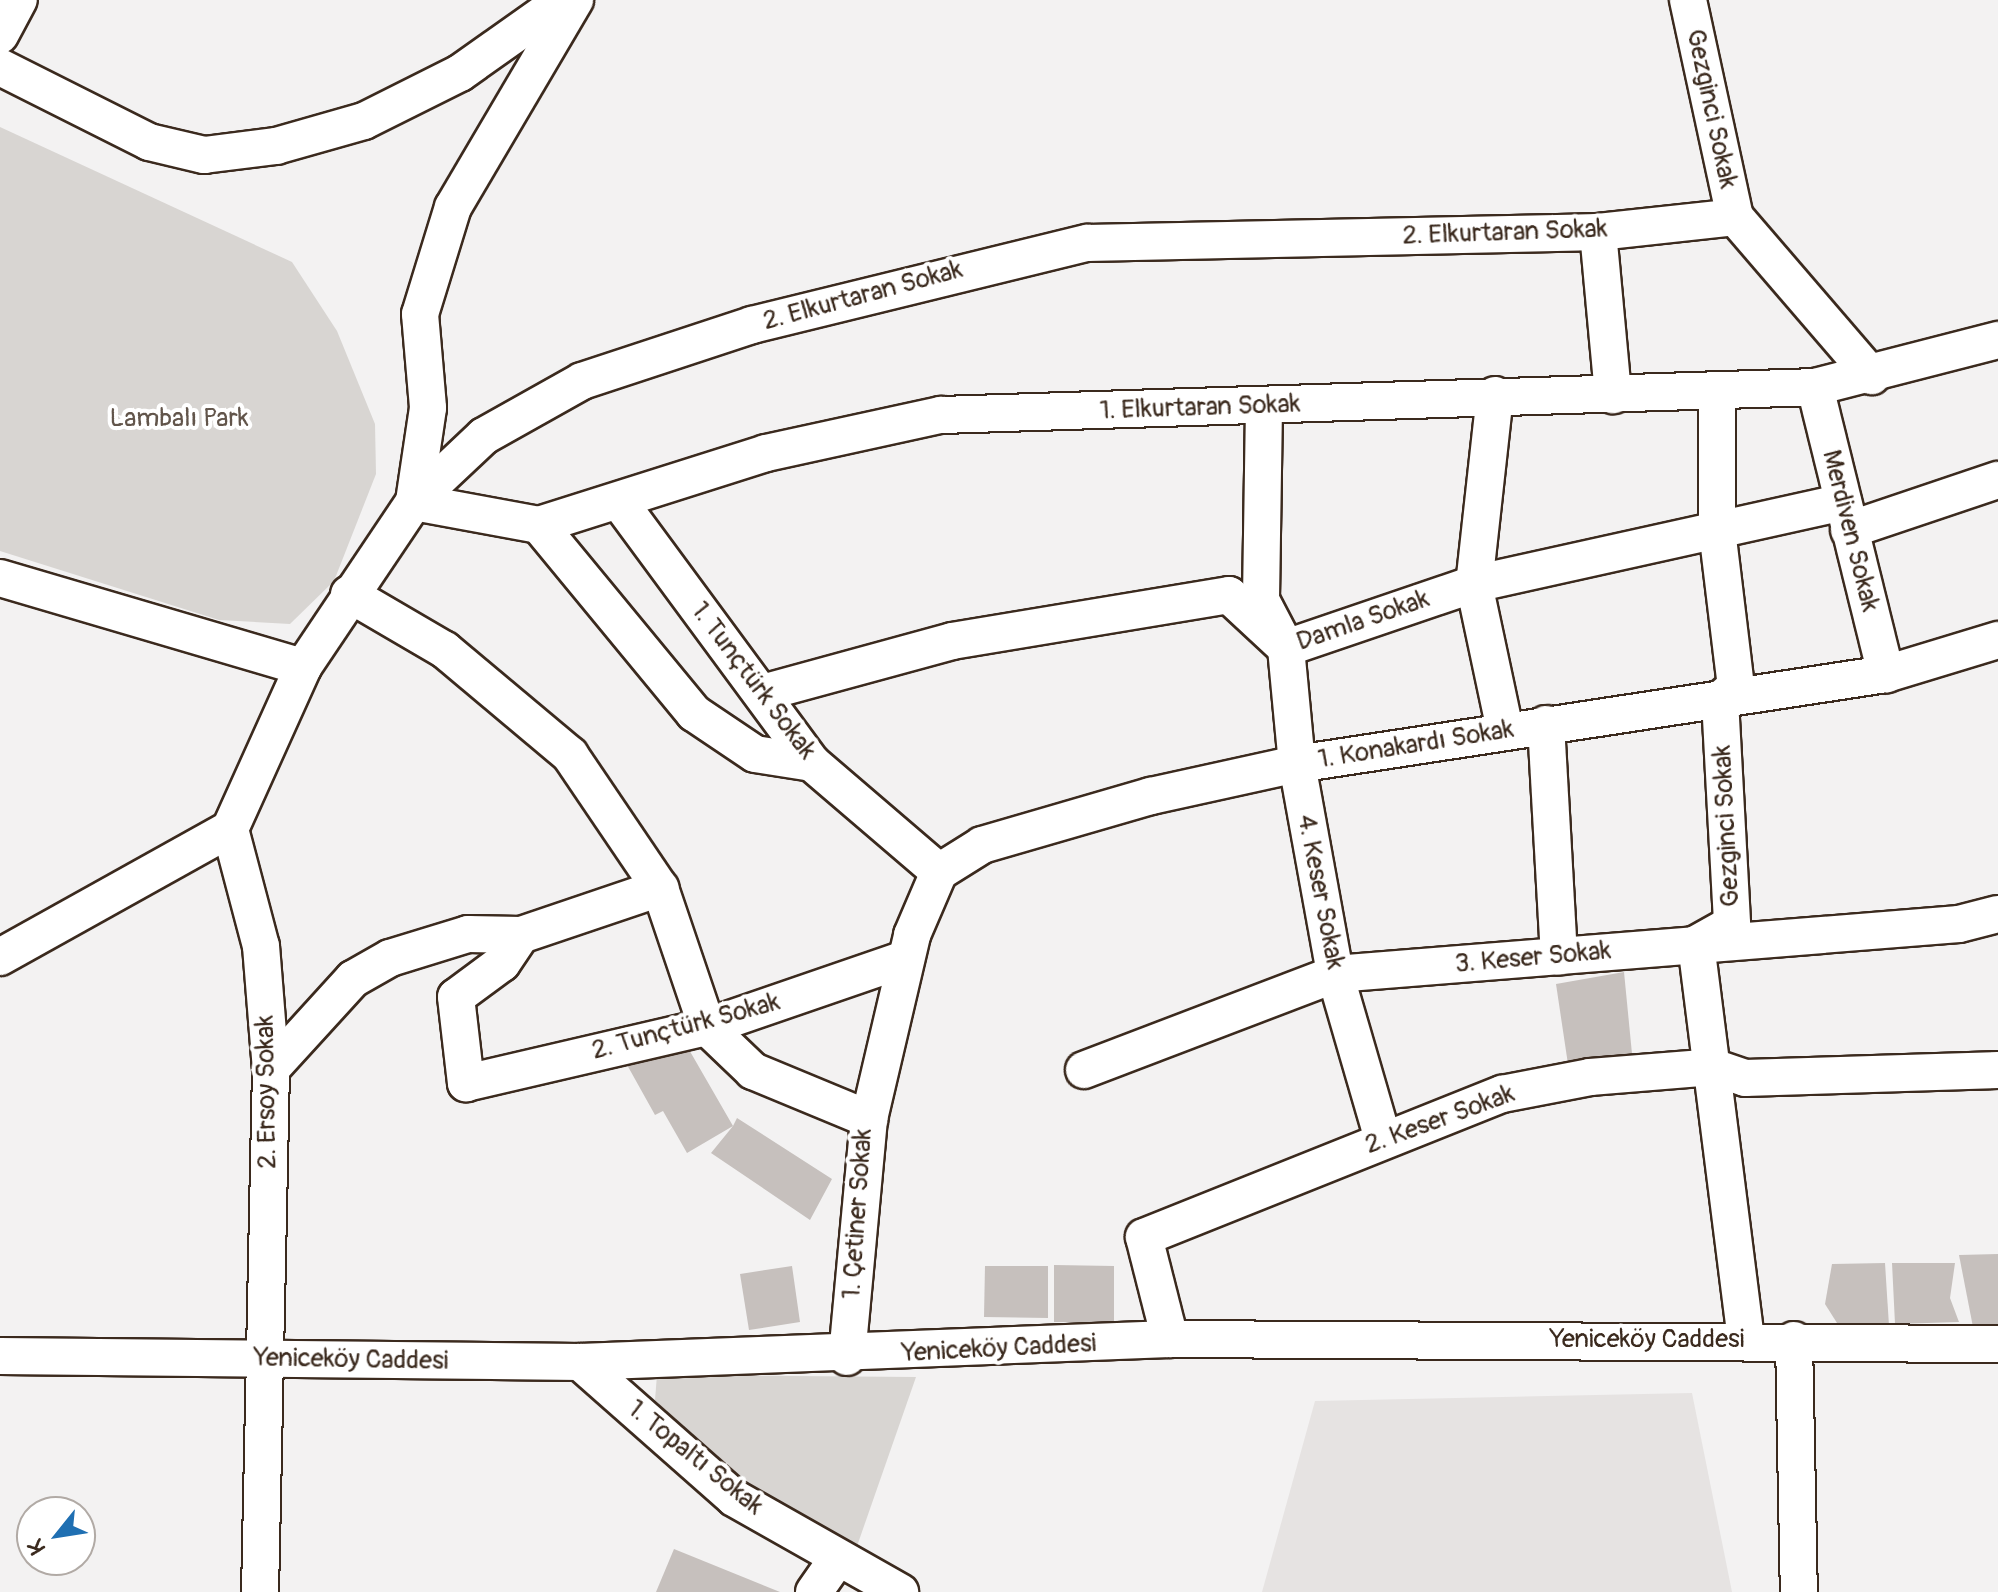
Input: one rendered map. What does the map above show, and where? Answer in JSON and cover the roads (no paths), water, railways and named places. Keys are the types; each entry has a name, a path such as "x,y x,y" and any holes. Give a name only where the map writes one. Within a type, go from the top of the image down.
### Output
{"street":[{"path":"0,35 19,0"},
{"path":"0,67 149,142 204,155 276,146 364,121 460,73 563,0"},
{"path":"414,502 428,408 420,314 453,207 575,0"},
{"name":"Gezginci Sokak","path":"1688,0 1735,217"},
{"path":"1735,217 1872,376"},
{"name":"2. Elkurtaran Sokak","path":"230,829 303,667 349,594 414,502 484,436 582,381 752,325 976,266 1087,243 1598,232 1735,217"},
{"path":"1598,232 1613,395"},
{"name":"1. Elkurtaran Sokak","path":"414,502 539,525 621,504 766,453 941,415 1815,387 1872,376 1998,340"},
{"name":"Merdiven Sokak","path":"1815,387 1886,674"},
{"name":"Gezginci Sokak","path":"1696,944 1732,924 1720,700 1736,686 1717,530 1717,391"},
{"path":"1495,395 1474,584 1505,730"},
{"name":"4. Keser Sokak","path":"1264,407 1261,600 1286,648 1297,764 1335,974 1383,1139"},
{"name":"Damla Sokak","path":"762,693 952,641 1229,595 1286,648 1474,584 1717,530 1846,516 1998,480"},
{"name":"1. Tunçtürk Sokak","path":"621,504 812,763 939,872"},
{"path":"539,525 694,713 755,754 812,763"},
{"path":"0,578 65,602 303,667"},
{"name":"1. Çetiner Sokak","path":"349,594 445,650 560,745 660,888 707,1027 753,1071 869,1119 847,1357"},
{"name":"1. Konakardı Sokak","path":"939,872 982,845 1151,796 1297,764 1886,674 1998,640"},
{"path":"1546,724 1559,957"},
{"path":"0,957 230,829"},
{"name":"2. Ersoy Sokak","path":"230,829 261,946 271,1069 260,1592"},
{"path":"869,1119 902,960 939,872"},
{"path":"271,1069 353,979 390,958 468,934 521,935 660,888"},
{"name":"3. Keser Sokak","path":"1084,1070 1335,974 1959,924 1998,914"},
{"name":"2. Tunçtürk Sokak","path":"521,935 502,963 456,997 466,1083 707,1027 902,960"},
{"path":"1696,944 1746,1340"},
{"name":"2. Keser Sokak","path":"1170,1339 1144,1237 1502,1094 1590,1077 1713,1067 1745,1078 1998,1070"},
{"name":"Yeniceköy Caddesi","path":"0,1356 580,1362 847,1357 1170,1339 1794,1340 1998,1344"},
{"path":"1794,1340 1799,1592"},
{"name":"1. Topaltı Sokak","path":"580,1362 734,1498 836,1561 900,1592"},
{"path":"814,1592 836,1561"}],"park label":[{"name":"Lambalı Park","path":"179,419"}]}
